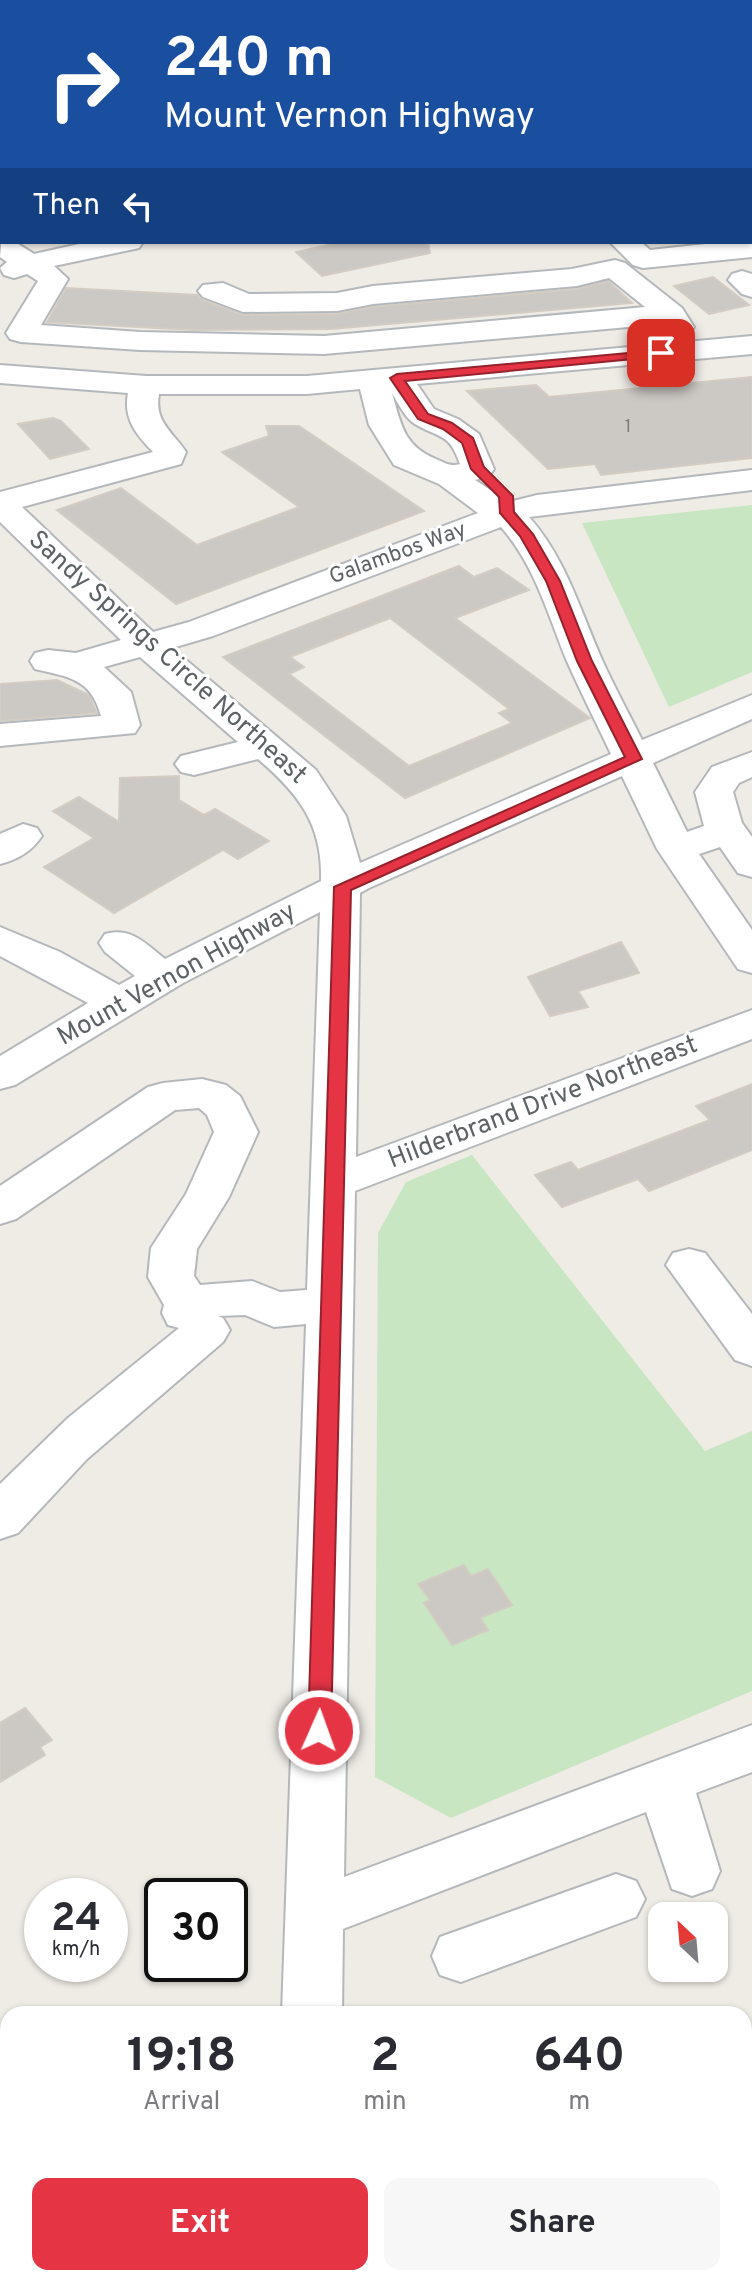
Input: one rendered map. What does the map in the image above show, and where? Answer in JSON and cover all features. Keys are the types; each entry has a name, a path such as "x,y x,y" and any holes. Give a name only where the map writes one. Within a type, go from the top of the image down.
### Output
{"street":[{"path":"13,270 121,244"},
{"path":"626,244 643,259 752,248"},
{"path":"2,246 13,270"},
{"path":"213,291 223,292 243,303 337,302 373,295 577,277 615,269 672,314 690,351"},
{"path":"13,270 54,279 21,333 140,341 324,345 672,314"},
{"path":"280,287 399,271"},
{"path":"0,503 170,457 170,452 147,442 137,384 140,341"},
{"path":"324,345 332,383"},
{"path":"0,374 221,387 332,383 752,345"},
{"path":"385,379 423,416 447,426 468,441 464,473"},
{"path":"385,379 385,425 405,458 464,473 506,496 507,513 526,534 553,581 585,661 676,849 752,960"},
{"path":"385,425 423,416"},
{"name":"Galambos Way","path":"0,735 122,725 113,692 63,662 201,629 507,513 567,500 752,480"},
{"name":"Sandy Springs Circle Northeast","path":"0,503 42,549 145,643 303,778 322,803 335,830 341,859 342,887 312,2006"},
{"name":"Mount Vernon Highway","path":"0,1075 225,944 342,887 752,706"},
{"path":"194,764 265,746"},
{"path":"752,763 725,775 714,792 752,865"},
{"path":"676,849 735,831"},
{"path":"0,940 46,961 119,1003"},
{"path":"119,943 164,978"},
{"name":"Hilderbrand Drive Northeast","path":"335,1182 752,1024"},
{"path":"0,1208 163,1097 190,1093 211,1095 226,1106 236,1132 207,1197 174,1248 171,1277 196,1322 180,1357 115,1406 31,1481 0,1519"},
{"path":"689,1265 752,1348"},
{"path":"196,1322 262,1324 274,1310 331,1304"},
{"path":"314,1914 752,1748"},
{"path":"665,1783 692,1871"},
{"path":"461,1956 616,1899"}],"green space":[{"path":"752,505 752,672 669,707 582,523"},
{"path":"472,1155 705,1451 752,1431 752,1691 451,1818 375,1777 378,1233 406,1182"}],"building":[{"path":"333,244 428,244 430,253 322,276 296,252"},
{"path":"713,277 749,305 709,314 674,286"},
{"path":"608,281 632,303 331,329 193,330 47,322 66,288 197,295 202,300 243,315 337,314 373,307 577,289"},
{"path":"752,377 752,458 601,475 595,464 548,469 467,391 536,385 549,397"},
{"path":"53,418 61,421 89,449 50,459 18,424"},
{"path":"266,426 299,426 424,511 176,604 57,510 121,488 197,545 299,507 222,452 269,436"},
{"path":"459,566 474,577 497,568 529,590 455,618 590,718 405,798 223,657","holes":["390,618 509,709 499,713 512,723 409,766 289,674 304,667 290,657"]},
{"path":"57,680 89,695 97,713 0,721 0,684"},
{"path":"179,776 179,800 204,815 215,809 269,841 238,859 223,850 114,913 44,867 94,838 53,811 79,797 119,822 120,778"},
{"path":"621,942 639,973 578,991 588,1007 550,1016 528,977"},
{"path":"752,1084 752,1150 649,1191 638,1179 562,1207 535,1175 571,1162 578,1170 710,1120 696,1106"},
{"path":"464,1565 471,1576 488,1569 512,1605 480,1618 488,1630 452,1645 424,1603 430,1600 418,1584"},
{"path":"25,1708 52,1740 40,1747 45,1755 0,1782 0,1723"}],"route":[{"path":"319,1731 342,887 634,759 585,661 553,581 526,534 507,513 506,496 478,469 468,441 447,426 423,416 397,378 661,353"}]}
